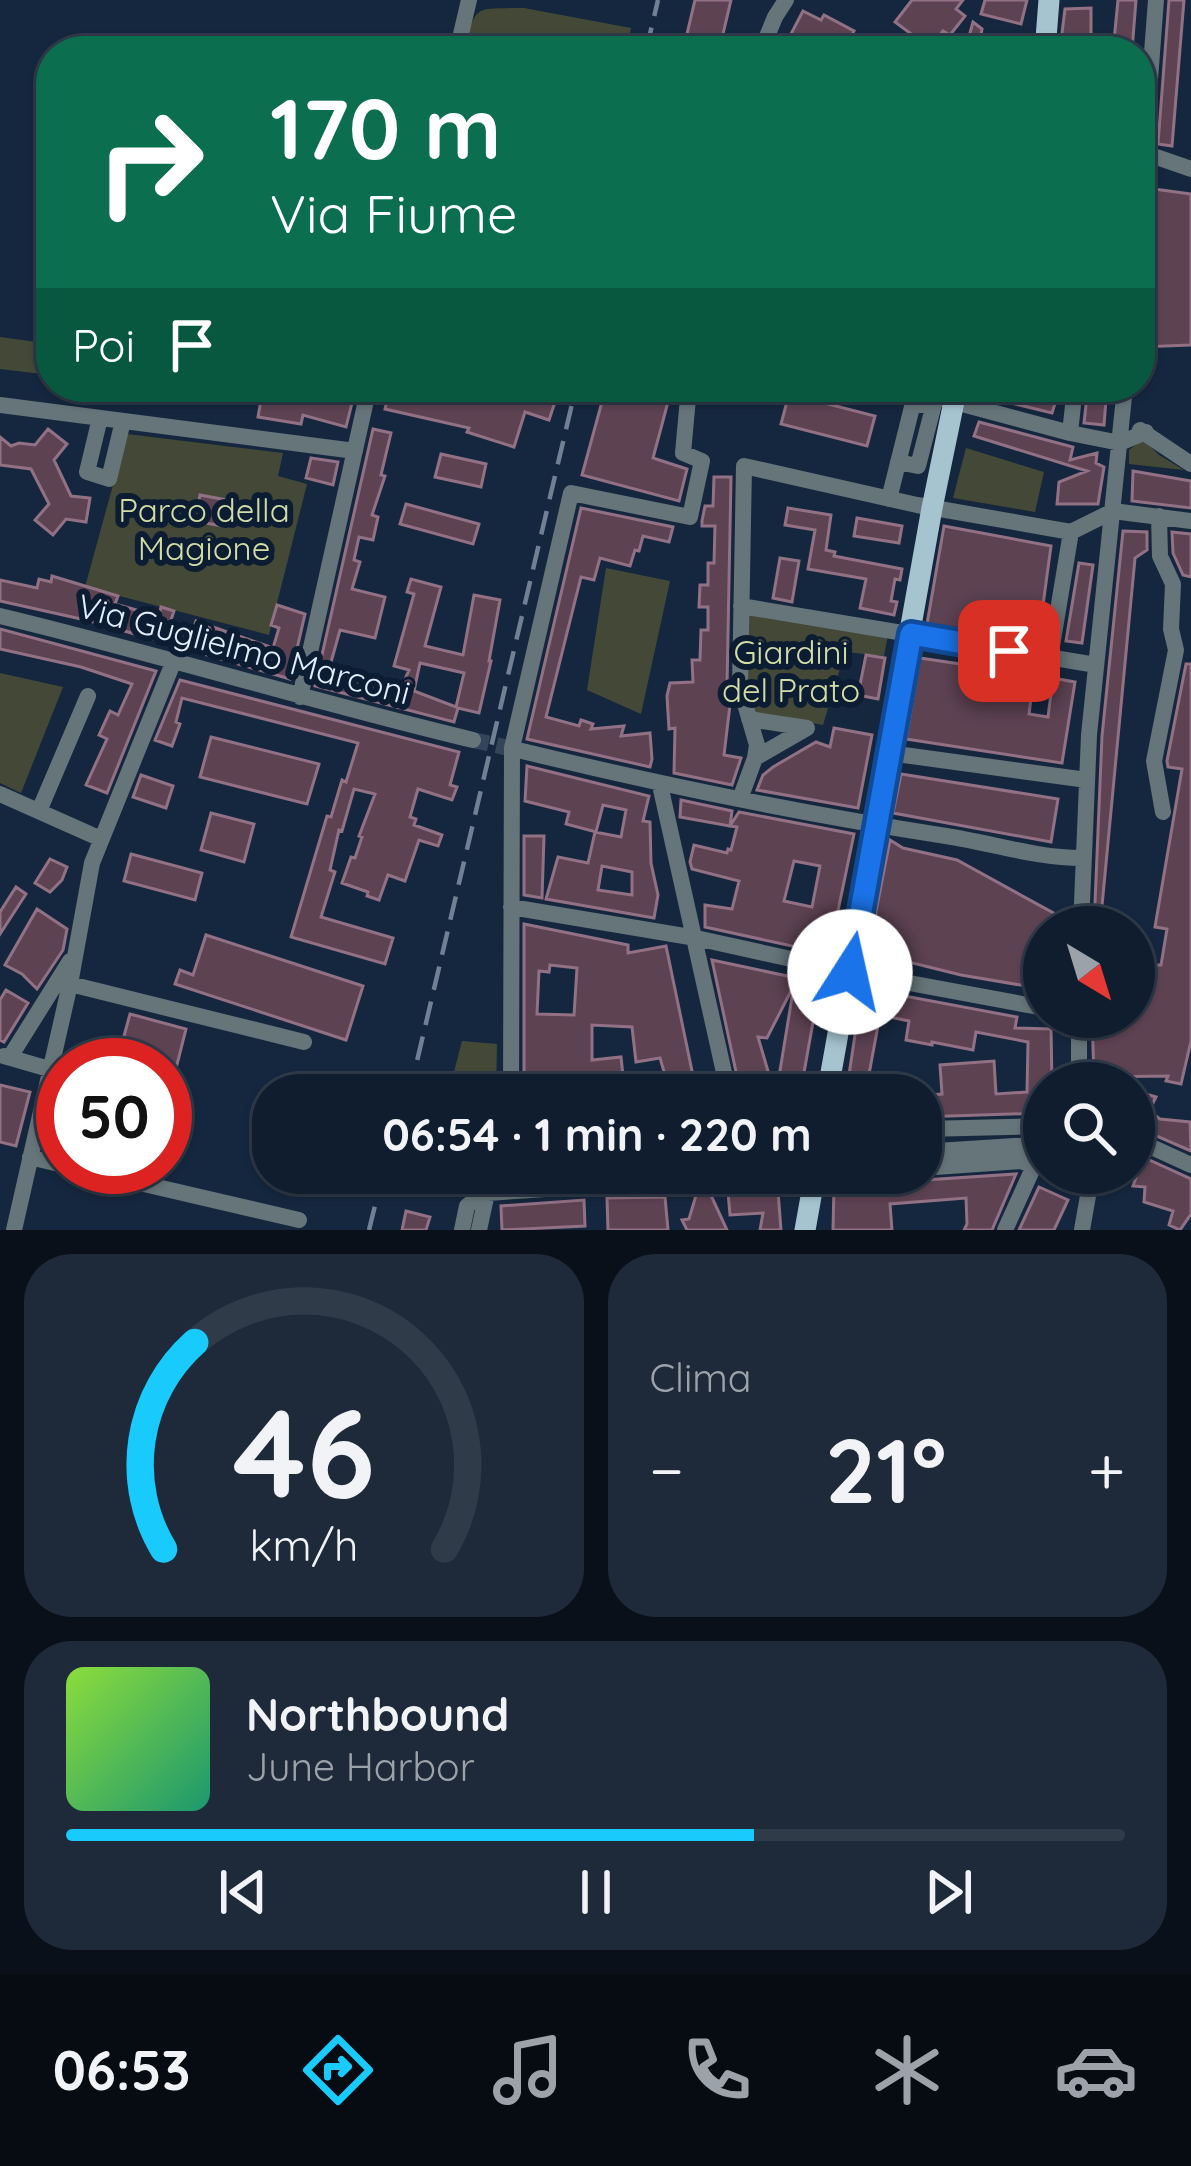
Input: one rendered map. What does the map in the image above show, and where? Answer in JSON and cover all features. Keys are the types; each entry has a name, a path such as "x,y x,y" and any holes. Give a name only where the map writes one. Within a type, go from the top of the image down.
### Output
{"main road":[{"path":"1047,36 1049,0"},
{"path":"831,1074 932,508 956,440 946,402"},
{"path":"806,1230 812,1194"}],"street":[{"path":"461,36 469,0"},
{"path":"767,36 786,0"},
{"path":"1153,36 1156,0"},
{"path":"1155,156 1191,169"},
{"path":"300,697 366,402"},
{"path":"511,1074 517,749 572,493 690,517 702,460 683,453 688,402"},
{"path":"889,499 913,404 921,402"},
{"path":"964,402 1120,443 1146,432"},
{"path":"1070,433 1074,402"},
{"path":"1081,906 1096,665 1124,402"},
{"path":"0,405 355,452"},
{"path":"100,418 87,472 109,479 123,421"},
{"path":"1122,423 1146,432 1191,464"},
{"path":"740,799 757,745 740,687 744,466 932,508 1071,532 1113,512 1191,521"},
{"path":"1159,516 1160,556 1173,584 1171,629 1176,650 1154,761 1163,812"},
{"path":"1050,658 1071,532"},
{"path":"741,606 1096,665"},
{"name":"Via Guglielmo Marconi","path":"0,616 472,740"},
{"path":"57,1038 101,839 173,663"},
{"path":"39,811 88,696"},
{"path":"749,719 807,728 755,758"},
{"path":"517,749 660,785 986,842 1052,858 1082,858"},
{"path":"890,753 1087,780"},
{"path":"660,785 725,1074"},
{"path":"0,794 101,839"},
{"path":"511,907 696,938 1023,1004"},
{"path":"36,1065 5,1056 78,948"},
{"path":"70,984 304,1042"},
{"path":"14,1230 36,1126"},
{"path":"942,1129 1023,1127"},
{"path":"942,1151 1023,1148"},
{"path":"1155,1149 1191,1165"},
{"path":"942,1164 1023,1150"},
{"path":"29,1157 36,1159"},
{"path":"1005,1230 1023,1190"},
{"path":"189,1194 298,1220"},
{"path":"462,1230 467,1206 482,1194"},
{"path":"479,1230 487,1194"},
{"path":"1082,1230 1088,1194"}],"green space":[{"path":"496,8 524,8 631,28 629,36 468,36 475,16"},
{"path":"0,337 36,342 36,373 0,369"},
{"name":"Parco della Magione","path":"127,434 283,453 278,476 307,484 269,635 85,587"},
{"path":"1143,439 1184,470 1129,464 1129,450"},
{"path":"966,448 1044,472 1035,512 953,498"},
{"path":"606,568 670,581 641,714 587,690"},
{"name":"Giardini del Prato","path":"746,612 888,635 884,656 845,652 823,725 751,712 743,686"},
{"path":"0,673 63,687 21,793 0,783"},
{"path":"462,1041 497,1044 496,1074 453,1074"}],"building":[{"path":"695,0 731,0 723,36 687,36"},
{"path":"912,0 963,0 956,9 965,16 950,35 943,31 939,36 914,36 895,22"},
{"path":"985,0 1027,0 1021,24 981,14"},
{"path":"1118,0 1136,0 1133,36 1114,36"},
{"path":"1169,0 1184,0 1172,146 1158,144"},
{"path":"1091,8 1091,36 1062,36 1065,9"},
{"path":"803,11 821,20 824,15 854,31 852,36 790,36"},
{"path":"973,22 985,36 969,36"},
{"path":"1155,189 1191,194 1191,345 1155,346"},
{"path":"261,402 352,402 346,427 303,415 301,424 258,417"},
{"path":"387,402 555,402 549,420 525,412 514,447 467,432 469,428 385,409"},
{"path":"602,402 668,402 653,458 687,469 679,501 582,475"},
{"path":"787,402 820,402 875,416 867,446 781,424"},
{"path":"1007,402 1056,402 1052,413"},
{"path":"1086,402 1106,402 1104,425 1084,423"},
{"path":"979,422 1073,447 1070,460 1097,453 1096,463 1104,467 1098,504 1057,504 1059,482 1087,471 974,436"},
{"path":"48,429 67,444 54,460 71,496 90,498 86,522 66,519 53,535 35,520 49,504 31,469 0,465 0,437 11,446 35,445"},
{"path":"373,429 391,433 381,475 385,476 372,515 378,517 373,540 359,537 354,560 360,562 352,589 385,597 375,638 340,630 328,673 400,690 409,670 394,666 414,594 407,592 411,579 441,587 425,646 463,655 474,595 500,600 479,713 458,708 454,722 315,686","holes":["420,663 464,673 456,707 414,691"]},
{"path":"441,454 486,464 481,487 435,477"},
{"path":"311,458 338,462 333,485 306,478"},
{"path":"1133,471 1191,481 1191,508 1132,501"},
{"path":"714,477 731,477 730,705 724,755 741,758 732,785 674,773 675,728 669,729 667,696 670,683 693,682 692,660 700,660 701,630 708,630 708,607 699,607 700,585 708,585 708,563 714,563 715,526 702,526 702,521 705,506 713,506"},
{"path":"200,495 227,500 222,526 195,521"},
{"path":"406,504 479,524 473,544 400,524"},
{"path":"581,508 673,527 669,542 643,536 630,566 600,558 594,580 581,577 546,717 579,726 581,720 593,724 591,729 624,726 621,736 650,733 650,767 527,739"},
{"path":"788,508 831,515 826,550 835,552 834,556 902,569 891,601 897,602 894,615 860,608 866,579 808,569 815,530 785,525"},
{"path":"857,518 902,526 899,543 854,536"},
{"path":"944,526 1051,546 1038,642 927,624"},
{"path":"1123,531 1147,532 1147,550 1135,558 1102,906 1095,906 1102,736"},
{"path":"1172,532 1191,534 1191,577 1183,575 1173,553"},
{"path":"780,558 799,561 792,602 773,598"},
{"path":"1079,563 1093,565 1082,643 1066,641"},
{"path":"52,576 118,596 115,604 159,616 161,607 174,611 170,623 193,630 196,621 273,648 279,628 271,625 277,605 305,614 290,679 90,621 0,601 0,580 37,588 39,579 51,582"},
{"path":"0,629 156,671 107,793 86,785 107,739 99,735 110,711 118,715 132,684 0,649"},
{"path":"866,655 885,658 878,699 858,695"},
{"path":"920,658 1034,675 1029,714 1048,717 1053,678 1075,682 1062,763 906,739"},
{"path":"1186,664 1191,664 1191,1041 1181,1084 1166,1081 1168,1076 1155,1076 1155,1062 1094,1062 1093,1038 1155,1038 1155,965 1161,965 1167,929 1155,927 1182,769 1168,767"},
{"path":"180,680 459,752 450,785 457,787 452,800 418,789 410,817 416,819 414,825 442,835 438,846 419,840 405,881 388,875 379,900 342,883 375,794 354,789 339,830 330,870 335,872 321,917 393,938 385,964 291,937 327,816 331,817 342,780 346,782 358,743 182,698 172,746 155,740"},
{"path":"834,728 872,735 858,808 757,790 763,775 773,767 816,742 830,747"},
{"path":"211,737 319,764 307,804 200,777"},
{"path":"527,766 649,796 643,821 650,822 658,895 654,918 546,899 558,857 588,863 595,832 621,837 626,810 603,805 596,832 566,824 569,812 525,801","holes":["602,866 632,872 632,895 598,890"]},
{"path":"901,774 1058,799 1051,842 893,813"},
{"path":"141,775 173,786 166,808 133,797"},
{"path":"681,800 732,811 730,826 680,817"},
{"path":"739,812 854,834 829,954 705,927 705,905 732,909 739,881 692,869 694,845 727,853 737,827 730,826","holes":["794,861 820,866 812,907 784,901"]},
{"path":"211,813 254,824 244,862 201,850"},
{"path":"524,836 544,836 542,898 524,895"},
{"path":"890,840 903,848 957,860 1041,906 1023,906 1023,985 868,952"},
{"path":"131,854 202,873 195,900 124,881"},
{"path":"50,859 67,867 50,892 35,883"},
{"path":"16,887 26,894 0,934 0,912"},
{"path":"37,909 67,929 63,950 37,989 5,965"},
{"path":"524,924 628,945 628,953 666,946 693,1074 665,1074 660,1058 636,1062 632,1027 592,1025 592,1060 621,1057 623,1074 524,1074","holes":["550,965 577,968 574,1015 537,1014 539,971 549,972"]},
{"path":"206,935 363,986 346,1040 175,984 180,970 193,975"},
{"path":"712,960 820,983 804,1074 779,1074 794,985 767,1038 758,1037 769,1074 736,1074"},
{"path":"862,988 1017,1017 1015,1028 1023,1028 1023,1038 1051,1038 1052,1062 1028,1062 1028,1042 976,1032 973,1050 932,1045 906,1040 909,1021 880,1015 869,1074 849,1074"},
{"path":"6,990 28,1003 4,1042 0,1040 0,1000"},
{"path":"130,1014 186,1029 184,1038 123,1038"},
{"path":"994,1061 996,1094 1023,1092 1023,1114 942,1116 940,1065"},
{"path":"0,1085 30,1092 16,1146 0,1142"},
{"path":"1155,1115 1190,1122 1191,1151 1155,1135"},
{"path":"1155,1163 1191,1179 1191,1214 1180,1230 1169,1225 1173,1211 1144,1202 1145,1194 1155,1194"},
{"path":"1016,1174 992,1230 964,1230 966,1198 890,1204 892,1230 833,1230 834,1194 942,1194 942,1179"},
{"path":"696,1194 710,1194 727,1230 687,1230 682,1220 689,1219"},
{"path":"728,1194 778,1194 781,1230 760,1230 763,1213 730,1215"},
{"path":"1036,1194 1068,1200 1054,1230 1019,1230"},
{"path":"665,1197 668,1230 608,1230 607,1198"},
{"path":"584,1200 585,1226 502,1230 501,1206"},
{"path":"406,1211 430,1217 426,1230 402,1230"}],"tunnel":[{"path":"473,740 522,751"}],"railway":[{"path":"650,36 658,0"},
{"path":"414,1074 572,402"},
{"path":"369,1230 378,1194"}],"route":[{"path":"850,972 911,634 1009,651"}]}
